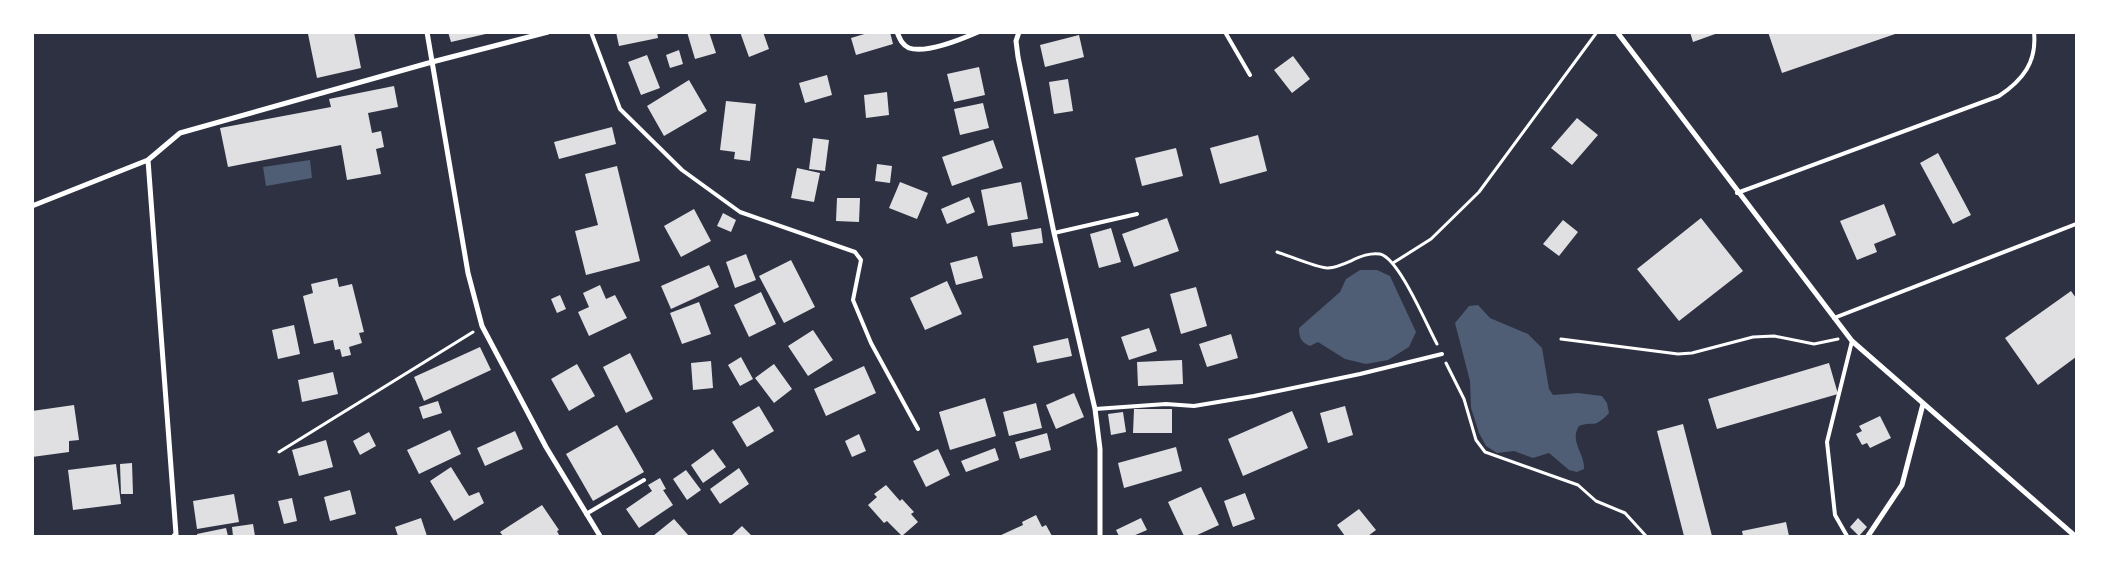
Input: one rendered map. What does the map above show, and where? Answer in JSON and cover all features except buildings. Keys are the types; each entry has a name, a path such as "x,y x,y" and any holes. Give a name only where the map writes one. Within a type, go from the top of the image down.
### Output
{"street":[{"path":"427,32 468,273 482,326 546,447 600,536"},
{"path":"32,206 148,160 180,133 432,62 548,32"},
{"path":"897,32 903,45 919,49 949,44 978,32"},
{"path":"1019,32 1016,41 1018,57 1054,234 1095,409 1100,449 1100,536"},
{"path":"1617,32 1737,193 1850,339 2075,536"},
{"path":"148,160 176,534 174,536"},
{"path":"1868,536 1902,485 1923,404"}],"lane":[{"path":"591,32 620,109 682,170 740,212 854,252 861,260 853,300 871,343 918,429"},
{"path":"1225,32 1250,75"},
{"path":"1737,193 1999,96 2021,78 2032,62 2036,46 2034,32"},
{"path":"1054,234 1137,214"},
{"path":"1834,318 2076,224"},
{"path":"1846,536 1835,515 1827,442 1850,339"},
{"path":"1095,409 1166,404 1194,406 1341,378 1442,354"},
{"path":"586,514 644,480"}],"path":[{"path":"1393,263 1431,239 1479,192 1597,32"},
{"path":"1277,252 1328,268 1370,254 1381,254 1393,263 1464,399 1476,440 1485,452 1578,485 1596,501 1625,514 1646,536"},
{"path":"278,452 482,326"},
{"path":"1561,338 1678,354 1692,353 1753,336 1774,336 1814,344 1850,339"}],"water":[{"path":"310,160 312,178 266,186 263,167"},
{"path":"1360,270 1377,270 1390,276 1416,332 1409,347 1388,360 1366,364 1345,359 1318,342 1310,346 1304,343 1300,337 1299,328 1340,292 1346,279"},
{"path":"1478,305 1490,318 1528,334 1542,348 1549,389 1553,395 1578,393 1602,396 1607,403 1609,413 1604,418 1597,423 1579,426 1576,432 1576,442 1584,463 1584,469 1577,472 1569,470 1549,453 1533,458 1514,451 1497,453 1486,446 1479,433 1471,408 1470,381 1455,323 1469,306"}]}
